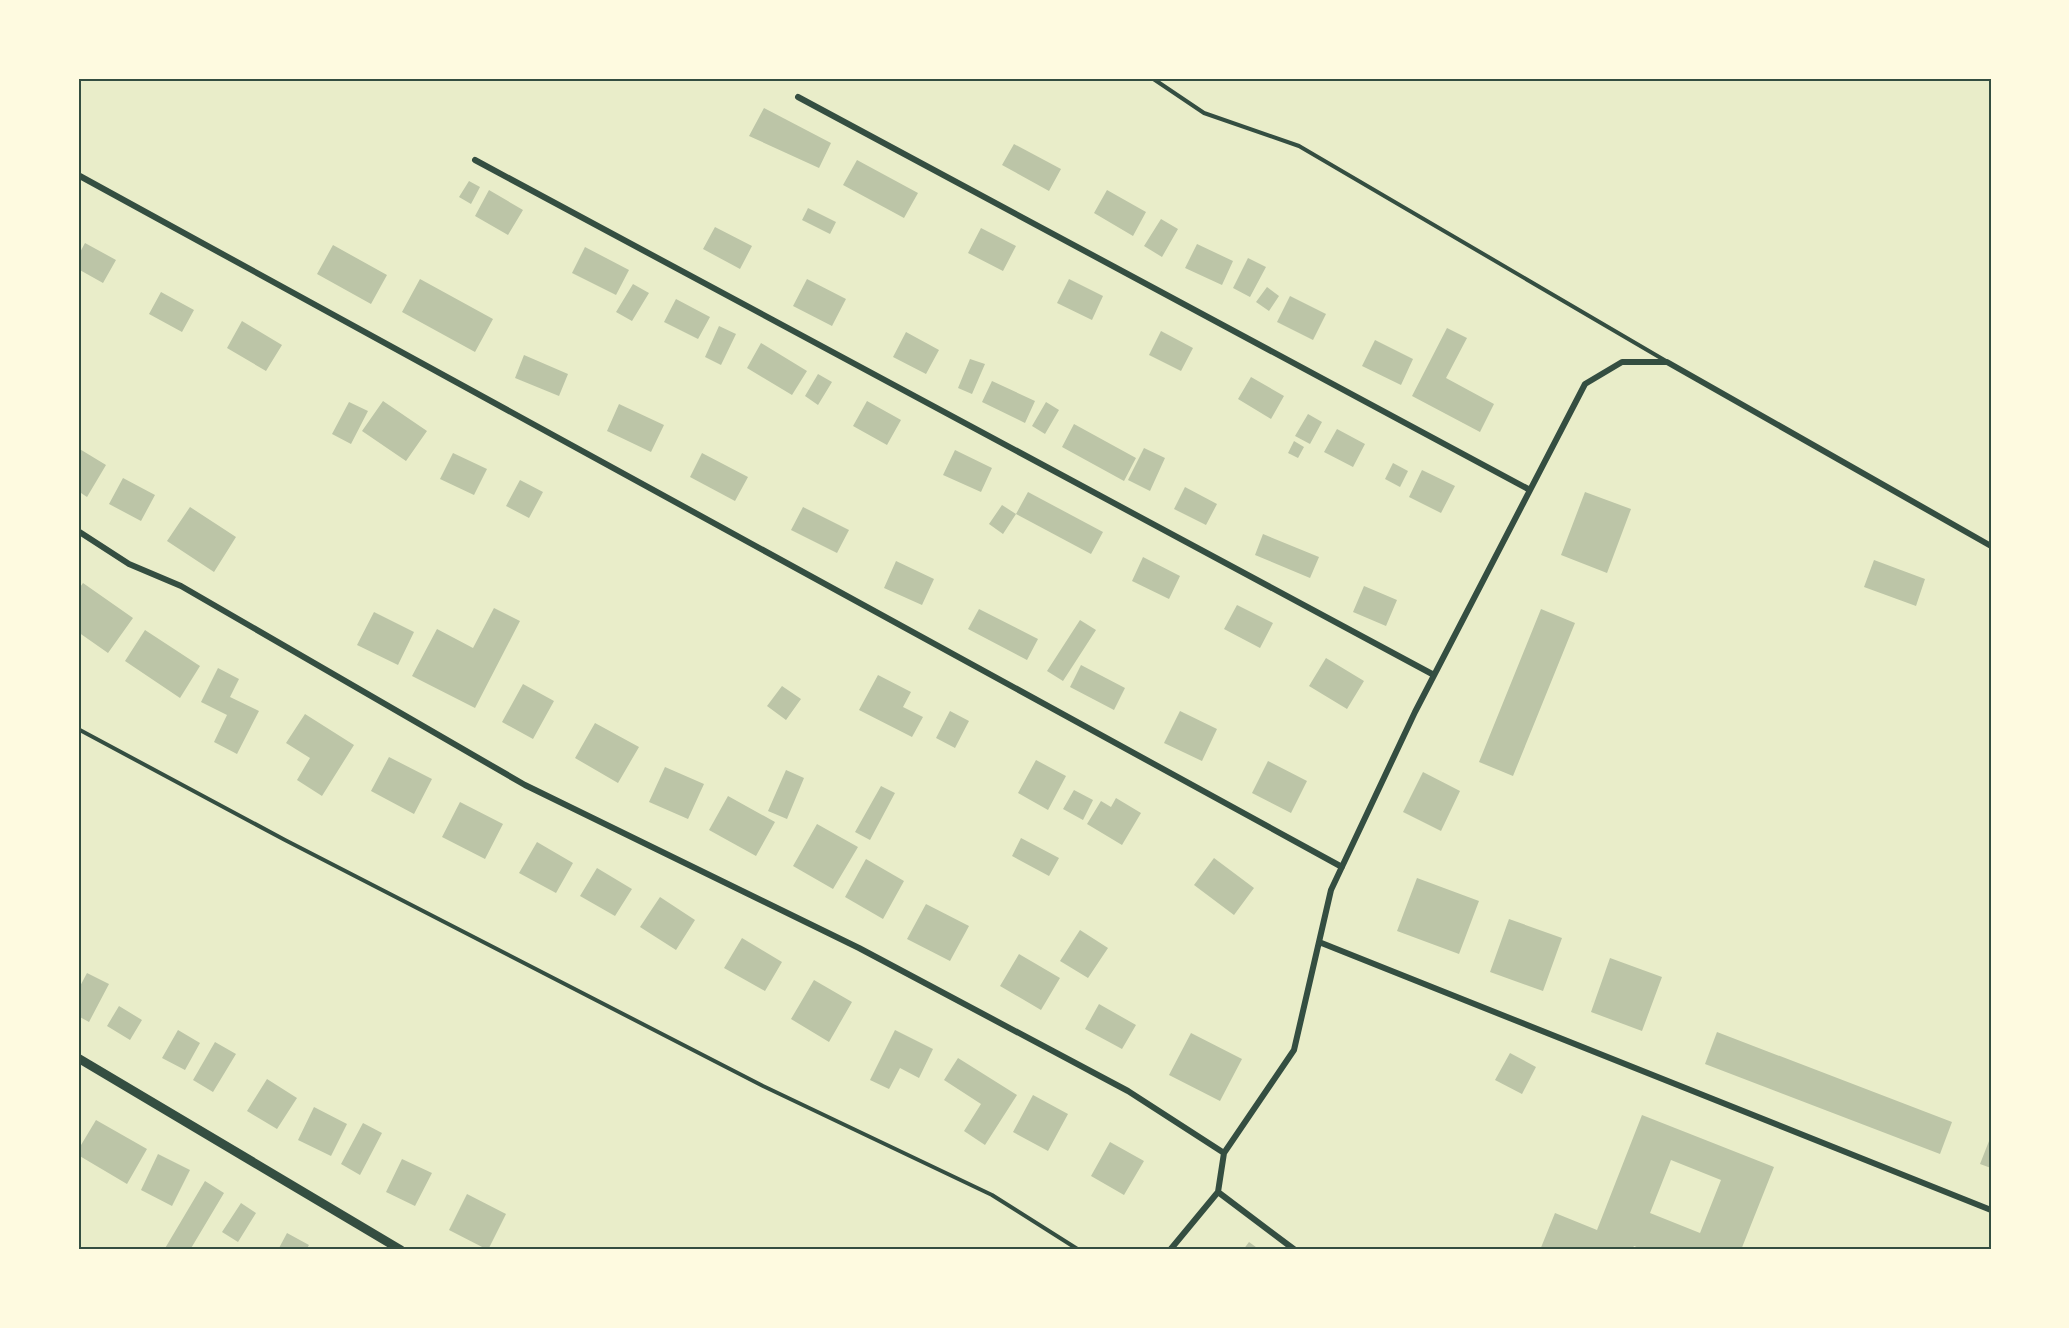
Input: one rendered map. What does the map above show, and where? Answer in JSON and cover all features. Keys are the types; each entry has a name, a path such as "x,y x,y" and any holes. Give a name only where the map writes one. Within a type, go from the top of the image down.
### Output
{"street":[{"path":"798,98 1530,490"},
{"path":"474,160 1434,675"},
{"path":"78,175 1342,867"},
{"path":"1170,1250 1218,1192 1224,1153 1294,1050 1331,890 1434,675 1585,384 1622,362 1667,362 1991,546"},
{"path":"78,531 129,564 180,586 525,785 859,948 1128,1091 1224,1153"},
{"path":"1319,942 1991,1210"},
{"path":"78,1058 400,1250"},
{"path":"1218,1192 1295,1250"}],"lane":[{"path":"1152,78 1204,113 1299,146 1667,362"},
{"path":"78,729 285,840 763,1086 992,1195 1079,1250"}],"building":[{"path":"764,108 831,143 819,168 749,136"},
{"path":"1014,144 1061,169 1049,191 1002,165"},
{"path":"857,160 918,193 904,218 843,185"},
{"path":"469,181 480,187 471,204 459,197"},
{"path":"489,190 523,210 508,235 475,216"},
{"path":"1107,190 1146,212 1133,236 1094,213"},
{"path":"808,208 836,222 830,234 802,220"},
{"path":"1161,219 1178,229 1162,257 1144,246"},
{"path":"715,227 752,246 740,269 703,249"},
{"path":"981,228 1016,246 1003,271 968,253"},
{"path":"85,243 116,260 103,283 78,269 78,256"},
{"path":"1197,244 1233,261 1222,285 1185,268"},
{"path":"333,245 387,275 371,304 317,274"},
{"path":"585,247 629,270 616,295 572,273"},
{"path":"1248,258 1266,267 1250,297 1233,288"},
{"path":"420,279 493,319 475,352 402,312"},
{"path":"807,279 846,299 832,326 793,306"},
{"path":"1069,279 1103,296 1092,320 1057,303"},
{"path":"633,284 649,293 632,321 616,312"},
{"path":"1267,287 1279,296 1269,311 1256,302"},
{"path":"161,292 194,310 182,332 149,314"},
{"path":"1290,296 1326,314 1313,340 1277,322"},
{"path":"676,299 710,317 698,339 664,322"},
{"path":"242,321 282,345 266,371 227,348"},
{"path":"719,326 736,334 721,365 705,357"},
{"path":"1447,328 1467,338 1446,378 1494,404 1480,432 1412,396"},
{"path":"1161,331 1193,348 1181,371 1149,355"},
{"path":"906,332 939,350 926,374 893,357"},
{"path":"1375,340 1413,359 1401,385 1362,366"},
{"path":"761,343 807,371 792,395 747,368"},
{"path":"524,355 568,374 559,396 515,378"},
{"path":"970,359 985,364 972,394 958,388"},
{"path":"818,374 832,382 818,405 805,396"},
{"path":"1251,377 1284,396 1271,419 1238,399"},
{"path":"992,381 1035,401 1025,423 982,402"},
{"path":"383,401 427,431 406,461 362,431"},
{"path":"867,401 901,420 887,445 853,426"},
{"path":"349,402 368,411 351,444 332,434"},
{"path":"1046,402 1059,410 1045,434 1032,426"},
{"path":"619,404 664,425 651,452 607,431"},
{"path":"1308,414 1322,422 1310,444 1295,436"},
{"path":"1074,424 1136,458 1124,481 1062,447"},
{"path":"1337,429 1365,444 1353,467 1324,452"},
{"path":"1294,441 1304,447 1298,458 1288,453"},
{"path":"78,448 106,465 87,497 78,491"},
{"path":"1144,448 1165,458 1150,491 1128,480"},
{"path":"955,450 992,468 981,492 943,475"},
{"path":"453,453 487,469 474,495 440,479"},
{"path":"702,453 748,477 735,501 690,477"},
{"path":"1393,463 1408,471 1400,487 1385,479"},
{"path":"1422,470 1455,486 1441,513 1409,497"},
{"path":"123,478 155,495 141,521 109,504"},
{"path":"520,480 543,492 529,518 506,506"},
{"path":"1185,487 1217,504 1206,525 1174,509"},
{"path":"1028,492 1103,532 1091,554 1016,514"},
{"path":"1585,492 1631,509 1607,573 1561,555"},
{"path":"1002,505 1016,514 1003,534 989,524"},
{"path":"190,507 236,537 214,572 167,541"},
{"path":"803,507 849,530 837,553 791,530"},
{"path":"1263,534 1319,557 1310,578 1255,555"},
{"path":"1143,557 1180,576 1169,599 1132,581"},
{"path":"1874,560 1925,579 1916,606 1864,587"},
{"path":"896,561 934,579 922,605 884,588"},
{"path":"83,583 133,618 108,653 78,632 78,590"},
{"path":"1364,586 1397,600 1386,626 1353,612"},
{"path":"1237,605 1273,623 1260,648 1224,629"},
{"path":"494,608 520,621 475,708 412,676 437,629 473,648"},
{"path":"979,609 1038,639 1027,660 968,629"},
{"path":"1541,609 1575,623 1513,776 1479,762"},
{"path":"374,612 414,632 398,665 357,645"},
{"path":"1080,620 1096,630 1063,681 1047,671"},
{"path":"145,630 200,666 180,698 125,661"},
{"path":"1326,658 1364,681 1347,709 1309,686"},
{"path":"1081,665 1125,688 1114,710 1070,687"},
{"path":"218,668 239,679 230,697 259,711 237,754 214,742 227,715 201,702"},
{"path":"878,675 911,692 903,707 923,717 912,737 859,710"},
{"path":"523,684 554,701 533,739 502,722"},
{"path":"782,686 801,699 786,720 767,706"},
{"path":"950,711 969,721 955,748 936,738"},
{"path":"1180,711 1217,729 1202,761 1164,743"},
{"path":"305,714 354,745 322,796 297,780 310,758 286,743"},
{"path":"595,723 639,747 618,783 575,758"},
{"path":"389,757 432,779 414,814 371,791"},
{"path":"1036,760 1066,776 1048,810 1018,793"},
{"path":"1268,761 1307,781 1291,813 1252,793"},
{"path":"665,767 704,784 688,819 649,802"},
{"path":"786,770 804,778 787,819 768,811"},
{"path":"1423,772 1460,791 1441,831 1403,812"},
{"path":"881,786 895,793 870,840 855,832"},
{"path":"1074,790 1093,800 1083,820 1063,809"},
{"path":"728,796 775,822 756,856 709,830"},
{"path":"1116,798 1141,813 1122,845 1087,824 1101,801 1111,807"},
{"path":"460,802 503,824 485,859 442,837"},
{"path":"817,824 858,847 833,889 793,866"},
{"path":"1021,838 1059,858 1049,876 1012,856"},
{"path":"537,842 573,863 556,893 519,873"},
{"path":"1214,858 1254,888 1234,915 1194,885"},
{"path":"866,859 904,881 883,919 845,897"},
{"path":"597,868 632,889 615,916 580,896"},
{"path":"1417,878 1479,901 1459,954 1397,931"},
{"path":"660,897 695,920 676,950 640,927"},
{"path":"926,904 969,926 950,961 907,939"},
{"path":"1509,919 1562,938 1543,991 1490,972"},
{"path":"1080,930 1108,948 1088,978 1060,961"},
{"path":"742,938 782,962 765,991 724,968"},
{"path":"1019,954 1060,978 1041,1010 1000,986"},
{"path":"1610,958 1662,977 1642,1031 1591,1012"},
{"path":"87,973 109,984 89,1022 78,1016 78,990"},
{"path":"814,980 852,1002 829,1042 791,1019"},
{"path":"1099,1004 1136,1025 1122,1049 1085,1029"},
{"path":"119,1006 142,1020 130,1040 107,1026"},
{"path":"178,1030 200,1043 185,1070 162,1058"},
{"path":"895,1030 933,1049 919,1078 900,1068 889,1089 870,1080"},
{"path":"1717,1032 1952,1122 1940,1154 1705,1064"},
{"path":"1191,1033 1242,1059 1220,1101 1169,1075"},
{"path":"215,1042 236,1054 213,1092 193,1080"},
{"path":"1510,1053 1536,1067 1522,1094 1495,1080"},
{"path":"958,1058 1017,1095 985,1145 964,1131 981,1104 944,1080"},
{"path":"267,1079 297,1098 277,1129 247,1111"},
{"path":"1033,1095 1068,1114 1048,1151 1013,1132"},
{"path":"314,1107 347,1124 331,1156 298,1140"},
{"path":"1642,1115 1774,1167 1741,1250 1644,1250 1634,1246 1632,1250 1540,1250 1555,1213 1597,1230","holes":["1671,1160 1721,1180 1700,1233 1650,1213"]},
{"path":"96,1120 147,1149 127,1184 78,1155 78,1150"},
{"path":"363,1123 382,1133 360,1175 341,1164"},
{"path":"1991,1136 1991,1168 1980,1164"},
{"path":"1110,1142 1144,1161 1124,1195 1091,1176"},
{"path":"158,1154 190,1170 172,1206 141,1190"},
{"path":"402,1159 432,1173 415,1206 386,1192"},
{"path":"205,1181 224,1193 190,1250 164,1250"},
{"path":"467,1194 506,1214 488,1250 449,1230"},
{"path":"241,1203 256,1213 238,1242 222,1232"},
{"path":"287,1233 309,1245 306,1250 278,1250"},
{"path":"1249,1242 1260,1250 1243,1250"}]}
